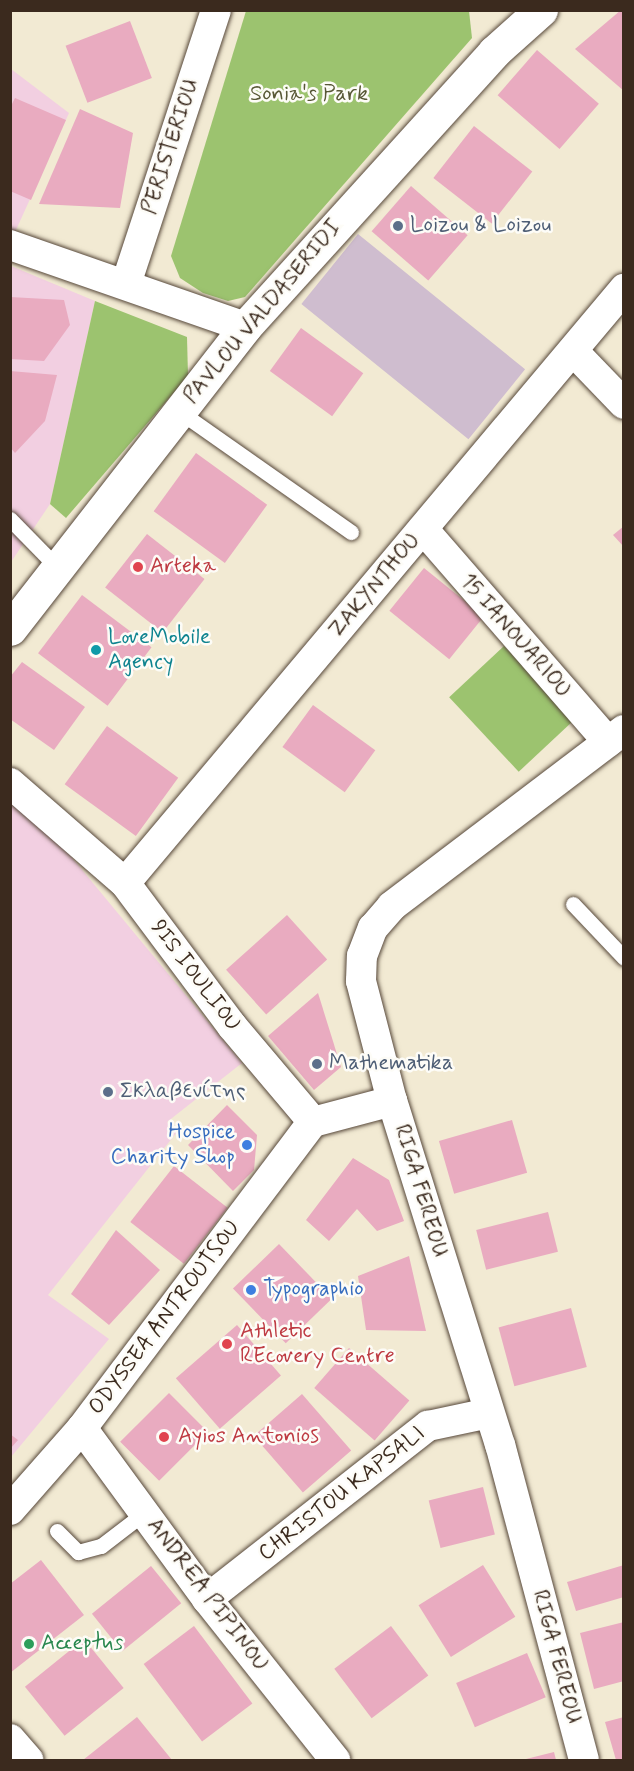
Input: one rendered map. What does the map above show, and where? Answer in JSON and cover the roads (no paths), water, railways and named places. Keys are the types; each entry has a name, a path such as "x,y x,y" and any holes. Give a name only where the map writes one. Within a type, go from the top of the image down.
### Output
{"street":[{"name":"PERISTERIOU","path":"126,284 208,12"},
{"name":"PAVLOU VALDASERIDI","path":"10,629 245,327 526,13"},
{"path":"10,245 245,327"},
{"name":"ZAKYNTHOU","path":"125,883 624,289"},
{"path":"573,352 624,404"},
{"name":"15 IANOUARIOU","path":"423,529 616,736"},
{"name":"RIGA FEREOU","path":"584,1761 489,1413 392,1101 361,981 362,956 373,928 392,906 616,736"},
{"name":"9IS IOULIOU","path":"10,783 125,883 232,1026 313,1122"},
{"path":"313,1122 392,1101"},
{"name":"ODYSSEA ANTROUTSOU","path":"10,1510 82,1428 313,1122"},
{"name":"CHRISTOU KAPSALI","path":"207,1599 428,1426 489,1413"},
{"name":"ANDREA PIPINOU","path":"82,1428 207,1599 334,1761"},
{"path":"10,1739 28,1761"}],"lane":[{"path":"180,411 351,532"},
{"path":"10,519 58,568"},
{"path":"573,904 624,958"},
{"path":"57,1531 78,1552 101,1546 144,1513"}],"place":[{"name":"Loizou & Loizou","path":"398,226"},
{"name":"Arteka","path":"138,567"},
{"name":"LoveMobile Agency","path":"96,650"},
{"name":"Mathematika","path":"317,1064"},
{"name":"Σκλαβενίτης","path":"108,1092"},
{"name":"Hospice Charity Shop","path":"247,1145"},
{"name":"Typographio","path":"251,1290"},
{"name":"Athletic REcovery Centre","path":"227,1344"},
{"name":"Ayios Antonios","path":"164,1437"},
{"name":"Acceptus","path":"29,1644"}],"park label":[{"name":"Sonia's Park","path":"309,95"}]}
